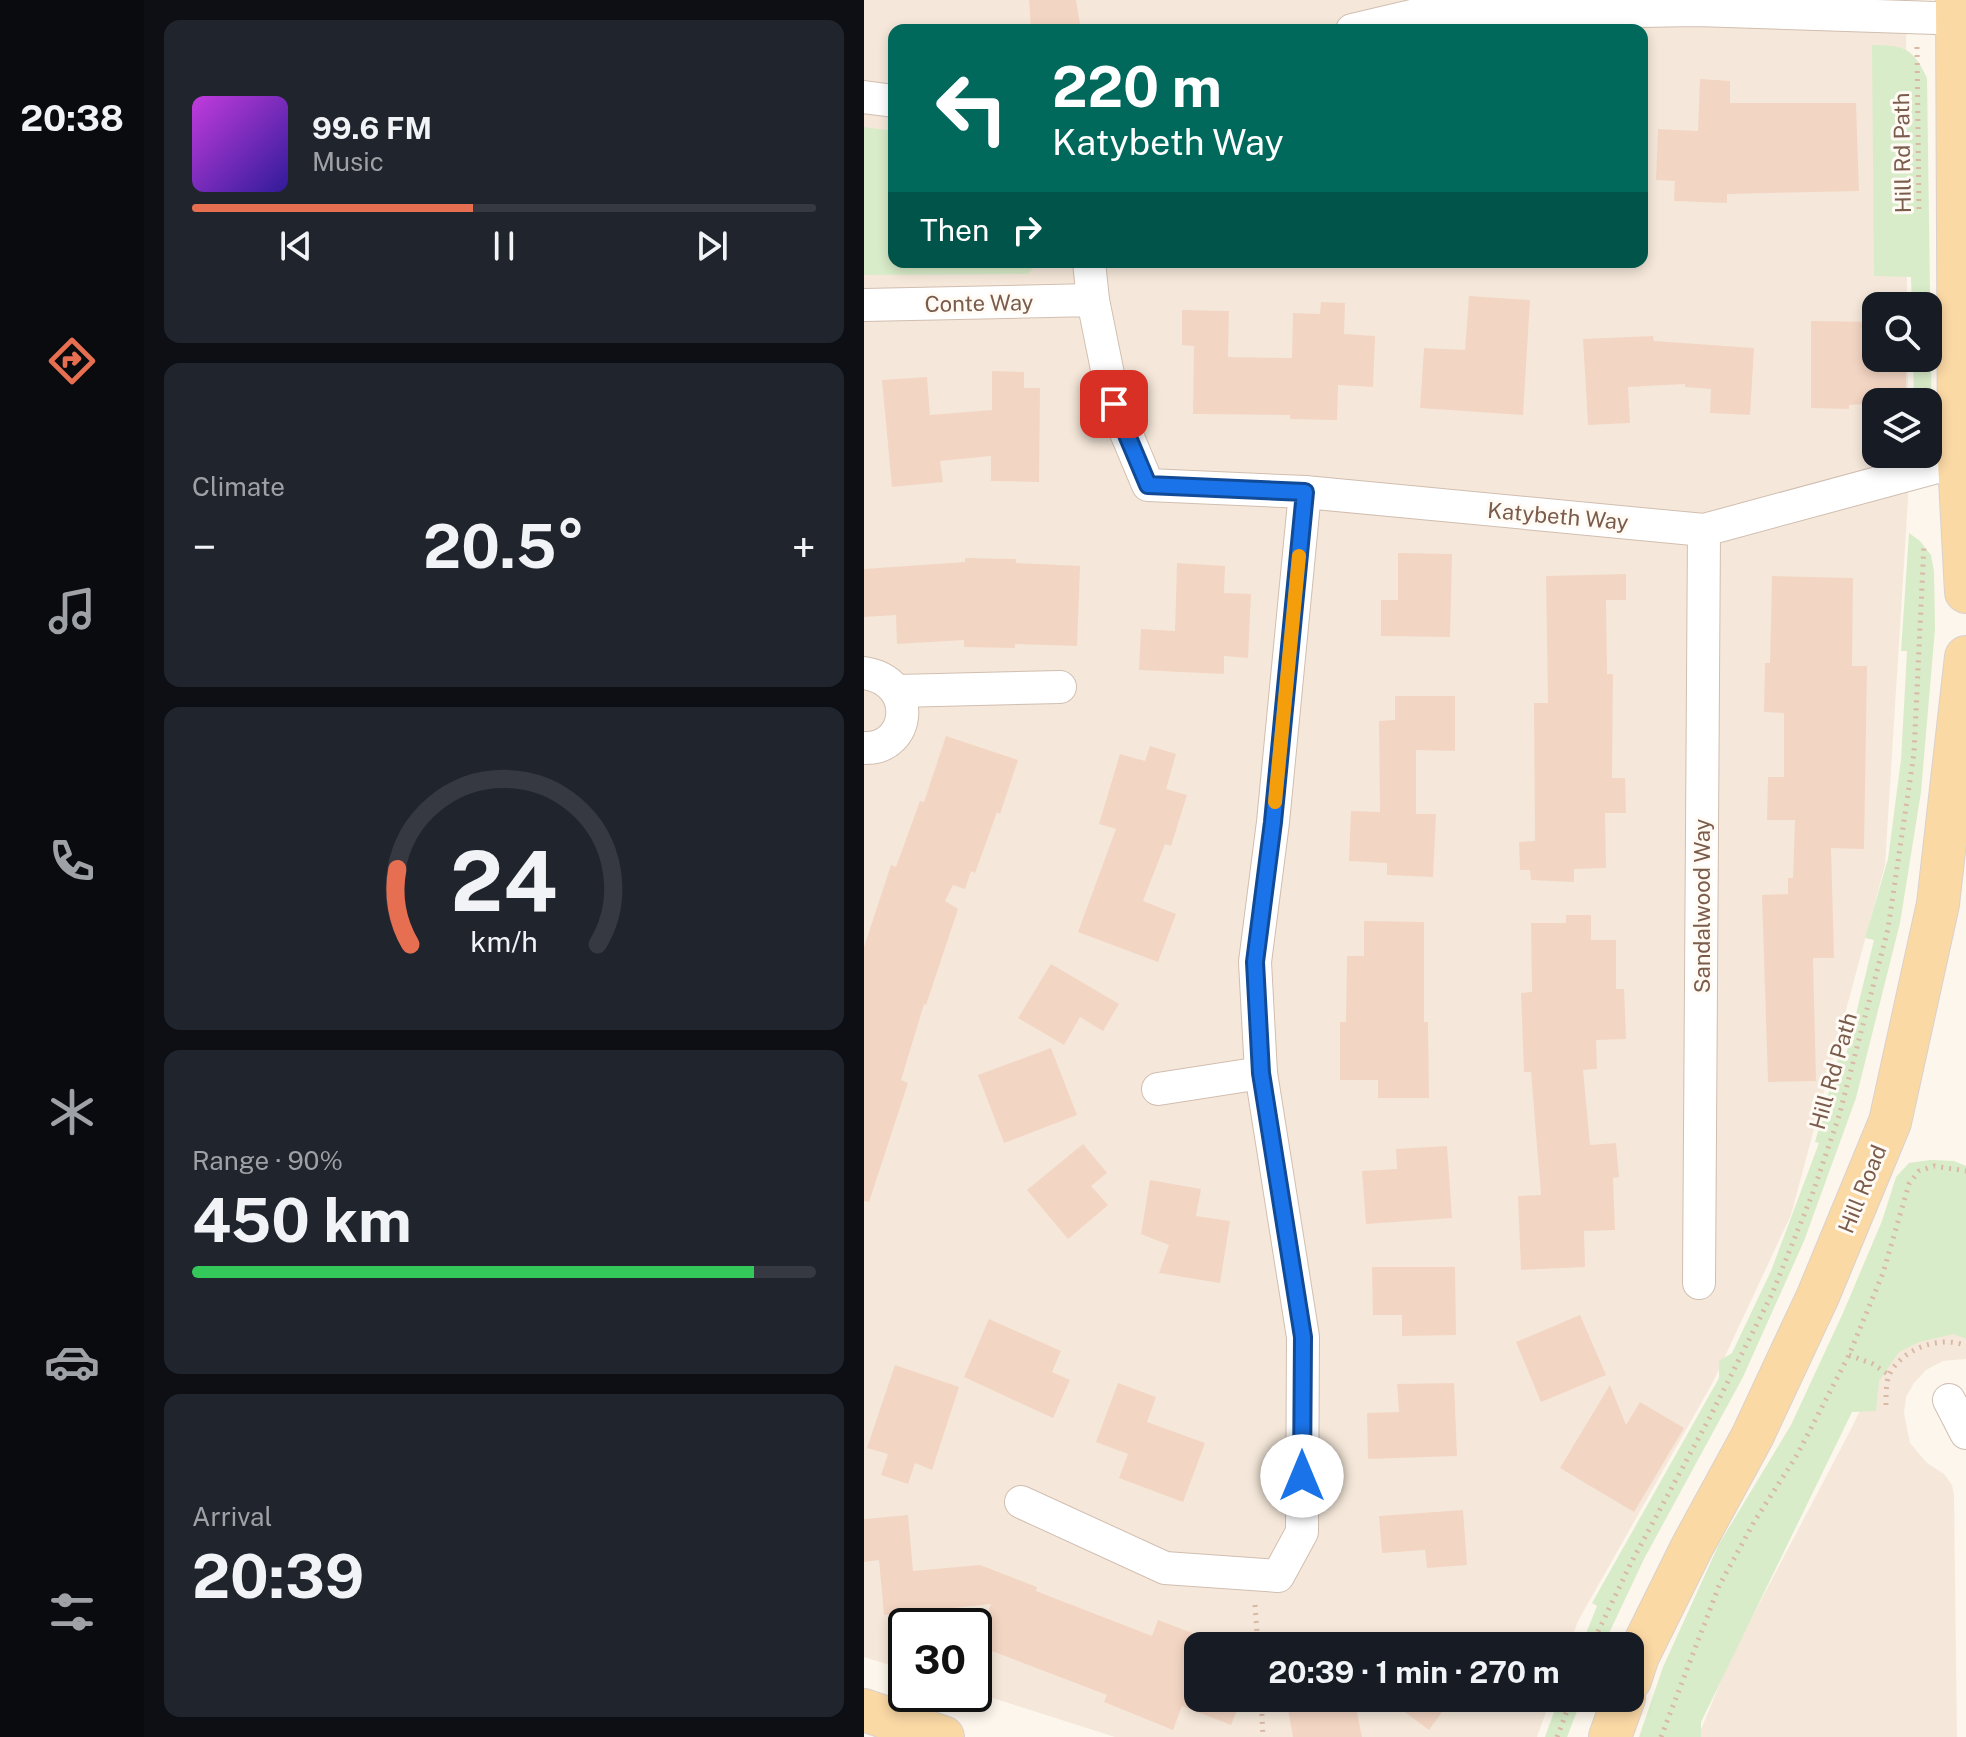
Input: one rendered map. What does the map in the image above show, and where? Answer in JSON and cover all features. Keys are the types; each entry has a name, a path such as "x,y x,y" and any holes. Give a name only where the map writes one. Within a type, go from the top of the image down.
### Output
{"main road":[{"path":"1960,12 1959,461 1966,592"},
{"name":"Hill Road","path":"1644,1647 1692,1547 1752,1437 1818,1296 1890,1122 1938,904 1966,657"},
{"path":"864,1710 943,1737"},
{"path":"1610,1737 1619,1712"}],"street":[{"path":"1378,24 1416,15 1697,10 1960,12"},
{"path":"864,97 888,100"},
{"path":"1090,268 1093,300"},
{"name":"Katybeth Way","path":"1093,300 1114,404 1148,485 1305,492 1704,530 1959,461"},
{"name":"Conte Way","path":"864,305 1093,300"},
{"path":"1021,1502 1165,1568 1278,1576 1302,1532 1303,1337 1261,1073 1255,962 1273,822 1305,492"},
{"name":"Sandalwood Way","path":"1699,1283 1704,530"},
{"path":"864,673 877,675 897,691 903,717 896,733 884,744 873,749 864,748"},
{"path":"897,691 1060,687"},
{"path":"1158,1089 1261,1073"},
{"path":"1949,1400 1966,1433"}],"path":[{"name":"Hill Rd Path","path":"1917,46 1919,220"},
{"name":"Hill Rd Path","path":"1598,1632 1772,1294 1812,1195 1839,1116 1888,929 1910,782 1924,533"},
{"path":"1661,1737 1719,1586 1754,1522 1797,1455 1849,1355 1883,1273 1909,1184 1919,1171 1934,1166 1966,1171"},
{"path":"1886,1405 1889,1375 1899,1363 1921,1347 1936,1342 1955,1341 1966,1346"},
{"path":"1849,1355 1873,1364 1889,1375"},
{"path":"1262,1712 1263,1737"},
{"path":"1557,1737 1567,1712"}],"shaded area":[{"path":"864,0 1906,0 1907,292 1862,292 1862,372 1908,372 1908,388 1862,388 1862,468 1908,468 1885,865 1791,1215 1713,1382 1574,1632 1184,1632 1184,1712 1546,1712 1537,1737 1115,1737 992,1698 992,1608 888,1608 888,1664 864,1657"},
{"path":"1966,1195 1966,1359 1943,1361 1926,1370 1906,1397 1904,1413 1910,1443 1927,1463 1944,1474 1952,1485 1954,1495 1957,1737 1698,1737 1729,1661 1850,1431"}],"green space":[{"path":"1872,45 1906,50 1917,60 1927,78 1930,292 1912,292 1911,277 1874,276"},
{"path":"864,127 888,130 888,268 1033,268 1028,274 864,275"},
{"path":"1913,372 1931,372 1931,388 1914,388"},
{"path":"1909,533 1931,555 1934,571 1935,629 1921,792 1900,923 1856,1098 1804,1241 1743,1377 1644,1559 1610,1632 1587,1632 1597,1606 1592,1603 1719,1378 1719,1361 1732,1353 1771,1271 1819,1143 1815,1142 1839,1055 1846,1055 1874,940 1865,938 1888,859 1901,760 1907,651 1901,651"},
{"path":"1954,1161 1966,1166 1966,1339 1954,1334 1919,1342 1899,1352 1879,1381 1876,1411 1852,1412 1701,1722 1701,1737 1639,1737 1663,1667 1719,1544 1791,1425 1843,1313 1882,1221 1896,1177 1909,1163"},
{"path":"1554,1712 1577,1712 1567,1737 1545,1737"}],"building":[{"path":"1029,0 1076,0 1080,24 1031,24"},
{"path":"1700,79 1730,81 1730,103 1856,103 1859,191 1727,194 1727,203 1674,201 1675,181 1656,180 1658,129 1698,131"},
{"path":"1469,296 1530,300 1523,415 1420,408 1424,348 1465,350"},
{"path":"1321,302 1345,303 1344,334 1375,336 1373,387 1338,385 1337,420 1290,419 1290,415 1193,414 1194,346 1182,345 1182,310 1229,311 1228,357 1292,358 1293,313 1320,314"},
{"path":"1811,321 1862,322 1862,372 1906,372 1906,388 1862,388 1862,404 1849,405 1849,409 1811,408"},
{"path":"1653,336 1654,341 1754,348 1750,415 1710,413 1711,389 1685,387 1685,384 1628,387 1630,423 1588,425 1583,339"},
{"path":"992,371 1024,372 1024,388 1040,388 1039,482 991,481 991,456 940,461 943,482 892,487 882,380 927,377 930,415 992,410"},
{"path":"1398,553 1452,554 1450,637 1381,636 1381,600 1398,600"},
{"path":"965,558 1016,559 1016,563 1080,566 1077,646 1015,644 1015,648 964,647 964,640 897,644 896,615 864,617 864,569 965,562"},
{"path":"1177,563 1225,566 1224,593 1251,594 1248,658 1224,656 1224,674 1139,670 1141,629 1175,631"},
{"path":"1626,574 1626,600 1606,600 1607,674 1613,674 1612,778 1625,778 1626,813 1605,813 1606,868 1574,869 1574,882 1531,880 1530,870 1520,870 1519,842 1535,841 1534,703 1548,703 1546,576"},
{"path":"1772,576 1853,578 1852,666 1867,666 1864,849 1831,848 1834,958 1813,958 1816,1081 1768,1082 1762,895 1788,894 1788,878 1793,878 1795,820 1767,820 1768,777 1784,777 1784,713 1764,712 1765,663 1770,663"},
{"path":"1395,696 1455,696 1455,751 1416,750 1416,814 1436,814 1433,877 1387,875 1387,863 1349,861 1351,811 1380,812 1379,721 1395,720"},
{"path":"946,736 1018,760 975,873 971,871 965,889 953,885 945,901 958,909 924,1004 901,1080 908,1083 869,1202 864,1201 864,947 891,865 896,867 920,801 924,802"},
{"path":"1150,746 1176,754 1166,789 1187,795 1171,846 1165,844 1143,901 1176,914 1158,962 1078,932 1116,829 1099,824 1120,754 1145,761"},
{"path":"1566,915 1591,915 1591,940 1616,940 1616,989 1624,989 1626,1039 1596,1040 1597,1069 1583,1070 1590,1145 1616,1143 1619,1177 1613,1178 1615,1230 1584,1231 1585,1267 1521,1270 1518,1196 1541,1195 1531,1072 1524,1072 1521,993 1532,992 1531,923 1566,923"},
{"path":"1364,921 1424,922 1424,1022 1428,1022 1429,1098 1378,1098 1378,1080 1340,1080 1340,1022 1346,1022 1347,956 1364,956"},
{"path":"1051,964 1119,1004 1103,1031 1080,1017 1064,1045 1018,1018"},
{"path":"1051,1048 1077,1115 1004,1143 978,1075"},
{"path":"1083,1144 1107,1173 1091,1186 1108,1205 1068,1239 1027,1190"},
{"path":"1447,1146 1452,1218 1366,1224 1362,1171 1397,1169 1396,1149"},
{"path":"1150,1180 1201,1189 1196,1216 1230,1221 1220,1283 1159,1273 1169,1245 1141,1234"},
{"path":"1372,1267 1455,1267 1456,1335 1402,1336 1402,1315 1373,1315"},
{"path":"1580,1315 1606,1375 1541,1402 1516,1342"},
{"path":"989,1319 1061,1351 1052,1372 1070,1380 1053,1418 964,1377"},
{"path":"895,1365 959,1387 932,1470 915,1463 908,1484 881,1475 888,1454 867,1448"},
{"path":"1118,1383 1156,1397 1147,1422 1205,1443 1183,1502 1119,1478 1128,1454 1096,1442"},
{"path":"1454,1383 1457,1456 1368,1459 1367,1413 1399,1412 1397,1384"},
{"path":"1610,1385 1626,1425 1640,1402 1684,1428 1634,1512 1560,1468"},
{"path":"1463,1510 1467,1565 1427,1568 1425,1550 1382,1553 1379,1516"},
{"path":"908,1515 913,1571 980,1565 1037,1587 1036,1591 1152,1636 1158,1620 1190,1632 1184,1632 1184,1707 1173,1730 1104,1702 1107,1695 992,1651 991,1604 952,1608 888,1608 888,1615 884,1615 879,1560 864,1562 864,1519"},
{"path":"1197,1712 1236,1712 1231,1725"},
{"path":"1289,1712 1357,1712 1362,1737 1293,1737"},
{"path":"1405,1712 1442,1712 1429,1730"}],"slow traffic":[{"path":"1275,802 1299,556"}],"route":[{"path":"1114,404 1148,485 1305,492 1273,822 1255,962 1261,1073 1303,1337 1302,1476"}]}
